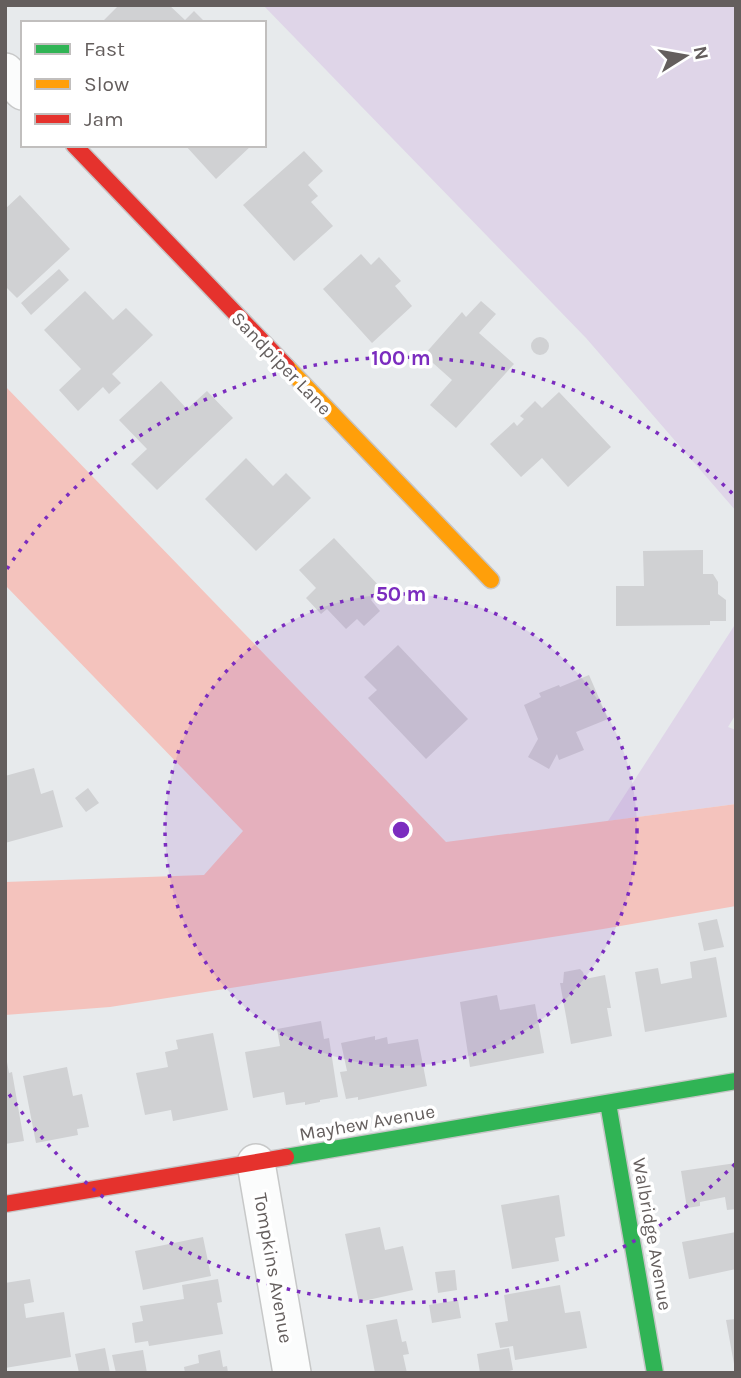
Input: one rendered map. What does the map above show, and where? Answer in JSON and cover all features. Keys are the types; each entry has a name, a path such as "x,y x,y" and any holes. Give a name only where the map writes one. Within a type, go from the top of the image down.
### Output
{"street":[{"path":"5,72 21,89"},
{"name":"Sandpiper Lane","path":"76,147 491,580"},
{"name":"Mayhew Avenue","path":"5,1204 736,1081"},
{"name":"Walbridge Avenue","path":"608,1103 655,1373"},
{"name":"Tompkins Avenue","path":"256,1163 292,1373"}],"shaded area":[{"path":"263,5 736,5 736,511 586,338"},
{"path":"5,386 446,842 736,804 736,906 110,1007 5,1015 5,882 204,875 243,831 5,585"},
{"path":"736,623 736,714 728,727 736,730 736,804 608,821"}],"building":[{"path":"119,5 169,5 185,20 194,11 204,21 105,21"},
{"path":"187,147 250,147 216,179"},
{"path":"304,151 323,171 308,185 318,196 311,202 333,226 294,261 243,205"},
{"path":"20,195 70,249 17,298 5,286 5,209"},
{"path":"361,254 371,265 379,257 401,281 395,286 412,306 372,343 323,289"},
{"path":"59,269 69,280 31,315 21,303"},
{"path":"85,291 113,320 126,308 153,335 112,374 121,383 109,394 103,387 78,411 59,390 81,369 44,330"},
{"path":"481,301 496,314 479,333 514,364 456,428 430,405 452,380 424,355 462,312 466,317"},
{"path":"540,337 546,340 549,346 546,352 540,355 534,352 531,346 534,340"},
{"path":"161,381 187,409 207,391 233,418 157,490 131,464 147,449 119,420"},
{"path":"559,392 611,447 568,487 542,458 521,477 490,444 514,422 517,426 524,419 520,416 535,401 542,408"},
{"path":"246,458 273,486 286,473 311,498 256,551 205,499"},
{"path":"334,538 382,589 371,600 380,611 364,626 357,619 346,629 327,609 321,614 306,598 316,588 299,570"},
{"path":"703,550 703,574 713,574 718,582 718,594 726,600 726,621 710,621 710,625 616,626 616,586 644,586 643,551"},
{"path":"398,645 468,719 426,759 368,698 377,690 364,677"},
{"path":"589,675 608,719 576,732 584,750 559,760 557,754 549,769 528,757 538,739 524,705 541,697 539,693"},
{"path":"34,768 41,794 53,790 63,827 5,843 5,776"},
{"path":"88,788 99,803 86,812 75,798"},
{"path":"717,919 724,947 704,951 698,923"},
{"path":"716,957 727,1017 645,1032 635,972 658,968 661,984 692,978 690,962"},
{"path":"580,969 585,979 605,975 611,1008 607,1008 612,1036 571,1044 560,983 563,983 564,972"},
{"path":"497,995 500,1010 535,1004 544,1053 470,1067 460,1002"},
{"path":"321,1021 324,1039 329,1038 338,1097 305,1105 305,1102 286,1105 284,1092 253,1098 245,1052 280,1046 277,1029"},
{"path":"213,1033 228,1110 173,1121 171,1110 145,1115 136,1073 168,1067 165,1052 178,1049 176,1040"},
{"path":"375,1036 375,1040 387,1037 388,1044 418,1039 427,1086 358,1100 358,1097 346,1099 340,1072 347,1071 341,1043"},
{"path":"5,1062 9,1073 12,1072 24,1141 5,1144"},
{"path":"67,1067 73,1096 82,1094 89,1127 77,1129 78,1135 36,1143 23,1076"},
{"path":"736,1163 736,1209 727,1210 725,1197 700,1202 700,1206 687,1208 681,1171"},
{"path":"559,1195 565,1236 555,1238 559,1261 512,1269 501,1205"},
{"path":"380,1227 385,1250 403,1246 413,1290 359,1302 345,1234"},
{"path":"736,1232 736,1269 689,1279 682,1242"},
{"path":"203,1237 211,1276 143,1290 135,1251"},
{"path":"455,1270 457,1290 438,1293 435,1272"},
{"path":"30,1279 34,1302 24,1304 26,1318 64,1312 71,1357 5,1368 5,1283"},
{"path":"218,1279 222,1302 217,1303 223,1334 149,1346 148,1341 135,1343 132,1323 143,1321 140,1306 184,1299 182,1285"},
{"path":"560,1285 565,1313 580,1311 587,1348 515,1360 513,1346 500,1348 495,1323 508,1321 504,1295"},
{"path":"458,1300 461,1318 432,1323 429,1305"},
{"path":"397,1319 402,1342 406,1341 409,1354 403,1355 407,1373 375,1373 366,1325"},
{"path":"736,1319 736,1364 734,1364 726,1320"},
{"path":"105,1348 110,1373 79,1373 75,1354"},
{"path":"509,1348 513,1370 480,1373 477,1354"},
{"path":"143,1350 147,1373 116,1373 112,1355"},
{"path":"220,1350 223,1367 227,1366 228,1373 185,1373 184,1367 199,1363 198,1355"}],"traffic: fast":[{"path":"286,1157 736,1081"},
{"path":"608,1103 655,1373"}],"traffic: slow":[{"path":"287,367 491,580"}],"traffic: jam":[{"path":"76,147 287,367"},
{"path":"5,1204 286,1157"}]}
